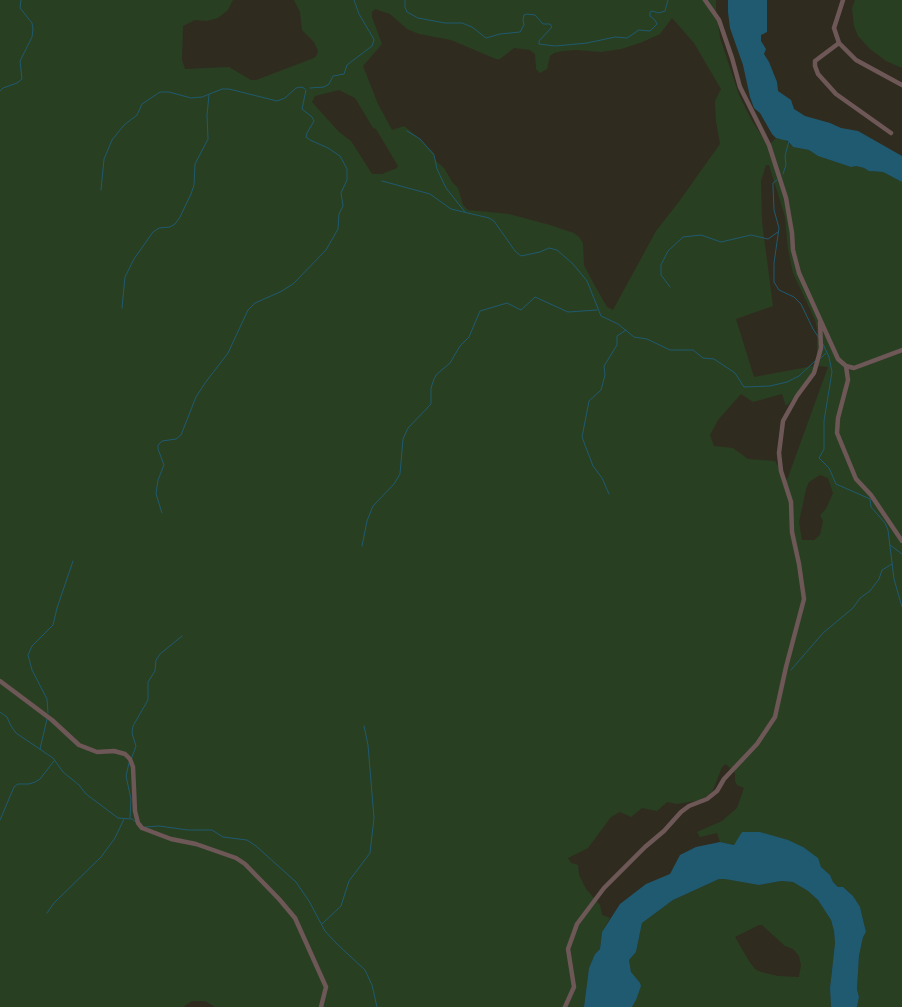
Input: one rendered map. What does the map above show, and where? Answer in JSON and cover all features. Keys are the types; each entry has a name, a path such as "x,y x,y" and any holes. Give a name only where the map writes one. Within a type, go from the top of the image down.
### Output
{"street":[{"path":"705,0 719,20 740,87 769,144 786,198 793,250 799,272 838,359 846,366 854,368 902,350"},
{"path":"843,0 834,28 839,43 856,60 902,85"},
{"path":"839,43 815,61 818,74 836,94 891,133"},
{"path":"565,1007 574,987 568,949 577,924 604,888 680,812 689,806 707,799 718,791 724,779 757,744 775,717 804,599 792,532 791,502 781,471 779,453 783,421 797,396 814,373 821,348 820,322"},
{"path":"846,366 848,380 838,418 837,433 856,479 871,495 902,540"},
{"path":"0,682 52,720 79,745 96,752 114,751 125,754 130,759 133,767 135,811 138,823 142,828 171,839 196,844 236,858 245,864 295,918 326,987 321,1007"}],"green space":[{"path":"0,0 233,0 228,10 218,18 207,21 195,20 183,26 182,60 185,69 229,67 251,80 256,80 314,58 317,55 318,51 314,42 302,30 300,12 294,0 716,0 720,38 739,95 768,146 776,138 784,139 793,147 809,150 818,156 851,167 856,166 869,171 883,172 902,182 902,1007 857,1007 859,997 857,989 859,956 866,932 861,911 853,896 843,887 838,887 833,882 830,875 821,867 817,858 798,845 760,832 742,832 735,845 720,842 717,833 700,837 697,832 722,821 737,808 744,788 737,785 735,773 726,764 722,767 713,790 700,800 677,804 667,802 657,811 642,808 631,817 620,812 611,817 588,848 568,858 571,863 578,865 579,875 586,889 600,905 602,915 610,918 602,932 600,949 595,954 589,968 584,1007 215,1007 205,1001 192,1001 183,1007 0,1007","holes":["375,9 390,14 407,29 419,34 451,40 496,59 500,59 514,48 530,50 535,54 536,69 540,73 547,69 550,56 554,53 577,50 601,52 621,49 660,34 672,18 694,43 721,89 715,101 720,144 656,231 613,310 607,307 584,265 583,243 579,237 574,233 550,225 509,214 468,210 463,205 458,188 444,168 435,160 434,153 404,126 392,130 378,104 363,66 382,44 372,12","339,90 355,98 373,128 376,129 398,166 397,168 382,174 372,174 351,141 339,132 312,102 315,96","766,165 769,165 785,217 788,249 793,273 815,320 817,356 813,366 754,377 736,319 773,306 762,222 761,181","819,366 828,367 787,480 775,461 748,459 733,448 714,446 710,435 718,420 741,394 753,402 782,394 786,406 803,389","820,475 828,478 833,493 826,509 820,515 823,521 820,535 814,540 802,540 799,522 809,482"]},
{"path":"855,0 902,0 902,68 886,61 870,49 858,36 854,26 852,8"},
{"path":"719,879 759,885 781,881 793,882 808,891 818,900 831,920 834,931 835,943 830,988 831,1007 632,1007 636,1000 629,960 636,952 642,923 673,900","holes":["762,925 785,946 793,949 799,956 801,965 799,977 778,976 761,972 755,969 749,961 735,937"]}],"water":[{"path":"728,0 767,0 767,32 761,35 761,41 766,49 764,54 777,82 778,91 791,100 794,109 805,116 841,128 858,131 902,156 902,182 883,172 869,171 856,166 851,167 818,156 809,150 793,147 788,141 776,138 772,134 760,113 754,108 750,97 743,65 730,28"},
{"path":"742,832 760,832 788,840 803,847 818,858 821,867 830,875 838,887 843,887 853,896 860,907 866,932 859,956 857,989 859,997 857,1007 831,1007 830,988 835,943 834,931 831,920 818,900 793,882 781,881 759,885 719,879 673,900 642,923 636,952 629,960 631,972 641,986 632,1007 584,1007 589,968 595,954 600,949 602,932 620,904 646,884 670,874 680,855 696,847 720,842 734,845"}],"waterway":[{"path":"0,91 22,79 20,61 32,37 32,23 20,8 21,0"},
{"path":"310,88 324,87 329,84 333,76 344,74 347,65 372,46 374,40 359,14 354,0"},
{"path":"405,0 407,12 418,18 445,23 462,23 472,27 486,38 500,34 520,32 524,25 524,15 535,15 543,24 550,24 552,27 539,41 539,44 555,46 587,43 615,37 627,38 639,30 650,31 657,24 650,16 650,12 659,13 665,11 668,0"},
{"path":"101,190 104,159 112,140 124,125 137,115 142,104 160,92 169,92 191,98 202,97 222,89 229,89 277,101 285,98 296,88 302,87 305,89"},
{"path":"162,513 156,494 158,480 164,465 158,445 162,441 176,439 181,435 196,397 228,353 248,310 255,303 293,284 326,250 338,229 339,214 343,206 341,193 347,180 347,169 340,156 306,137 314,121 302,109 306,90"},
{"path":"122,308 125,277 134,259 153,232 159,228 170,227 175,224 191,194 194,185 195,164 208,139 207,115 209,95"},
{"path":"407,131 420,139 434,155 437,169 446,188 465,212"},
{"path":"783,174 789,141"},
{"path":"777,180 773,183 774,210 779,228 774,263 774,282 779,290 794,297 801,304 819,338"},
{"path":"382,181 430,194 451,209 489,218 494,221 515,251 521,256 549,248 557,250 573,264 587,281 601,316 618,324 634,337 647,339 670,350 693,350 703,358 714,359 735,373 744,387 770,386 787,382 799,376 815,361"},
{"path":"670,287 661,275 661,265 668,251 683,237 701,235 721,242 751,235 768,239 778,232"},
{"path":"362,546 367,521 373,506 394,484 400,474 403,439 408,428 431,404 431,388 434,379 450,363 460,346 469,337 480,311 507,303 521,310 535,297 568,312 597,310"},
{"path":"609,494 602,478 593,466 582,437 589,401 601,390 605,375 604,366 617,345 617,336 626,330"},
{"path":"823,344 829,357 832,372 824,421 824,449 819,458 829,468 836,484 870,499 871,507 885,523 888,530 894,579 902,607"},
{"path":"821,358 826,353"},
{"path":"890,545 902,554"},
{"path":"48,713 47,699 32,670 28,655 32,646 53,625 73,561"},
{"path":"791,670 823,633 870,591 879,579 882,570 892,564"},
{"path":"132,757 136,746 132,733 133,726 148,700 148,682 155,671 156,660 160,654 182,636"},
{"path":"0,712 7,717 16,733 53,758 63,772 79,785 86,794 118,818 132,819 136,822"},
{"path":"40,749 47,719"},
{"path":"322,924 341,906 349,881 370,853 374,818 368,745 364,726"},
{"path":"0,820 14,787 18,784 29,784 40,779 54,761"},
{"path":"129,763 126,776 131,799 130,818"},
{"path":"47,913 54,903 101,857 115,838 124,819"},
{"path":"145,827 159,826 188,830 212,830 223,837 247,840 256,846 296,882 309,901 325,931 365,970 372,985 377,1007"}]}
